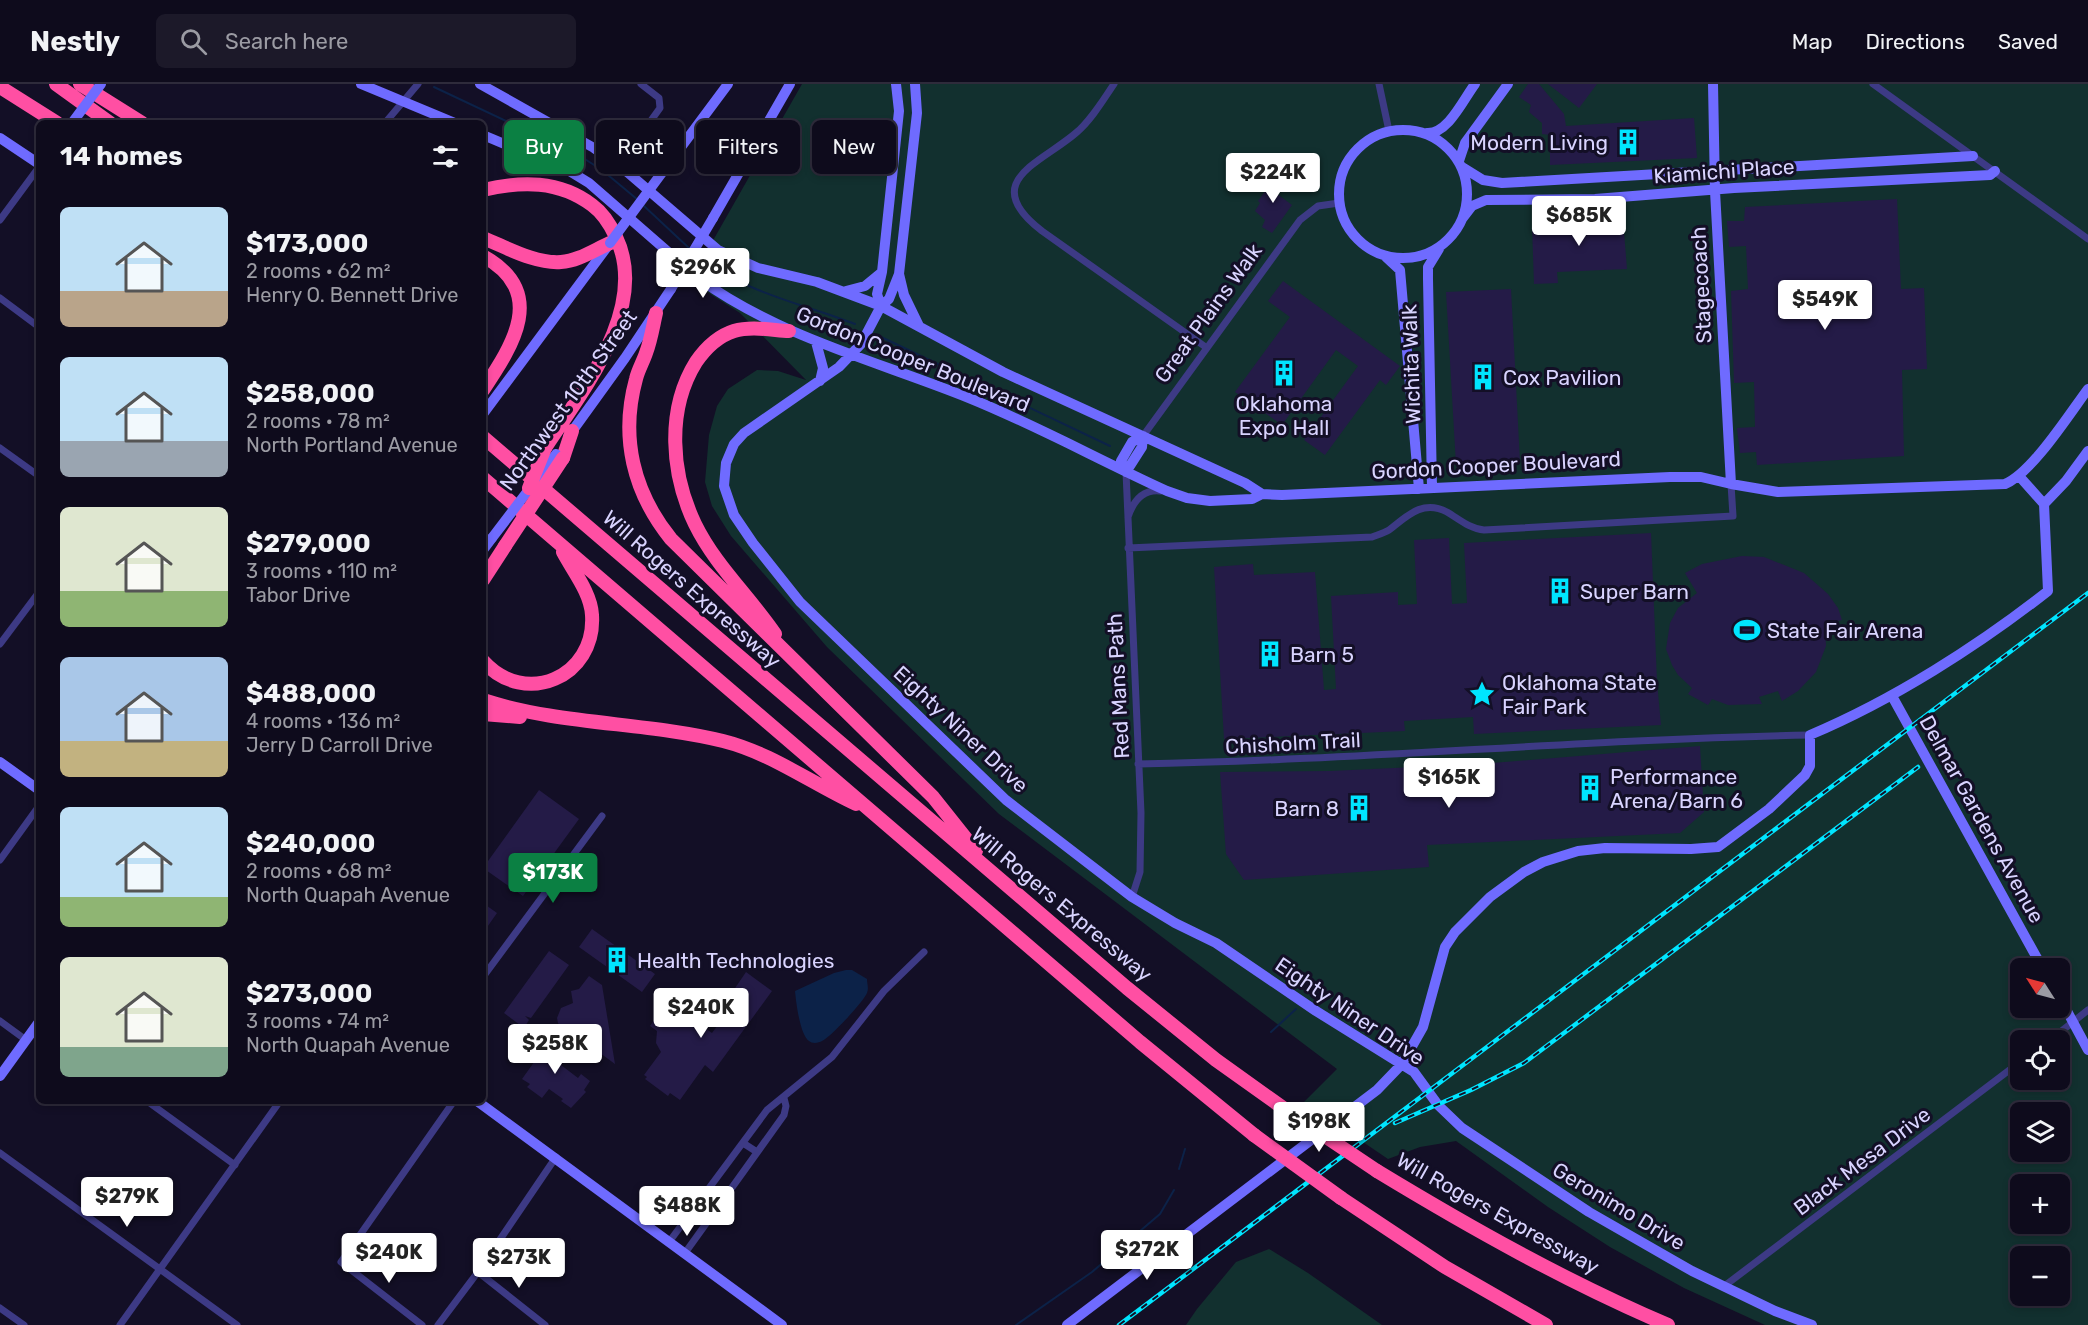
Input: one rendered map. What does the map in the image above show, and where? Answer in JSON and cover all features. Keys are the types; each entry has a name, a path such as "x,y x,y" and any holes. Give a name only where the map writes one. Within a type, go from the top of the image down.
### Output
{"highway":[{"path":"56,84 106,120"},
{"path":"80,84 136,120"},
{"path":"0,87 52,120"},
{"path":"486,189 510,184 540,184 574,193 594,206 610,224 624,261 624,296 611,339 555,453 505,546 486,575"},
{"path":"486,239 547,262 572,260 598,254 610,243"},
{"path":"486,258 502,268 509,277 520,307 515,337 486,385"},
{"path":"656,313 646,352 636,376 628,416 631,453 640,491 649,509 670,539 933,797 996,876"},
{"path":"789,331 741,330 722,337 710,345 691,371 678,406 675,451 684,498 704,541 720,566 764,618 791,658"},
{"path":"529,488 572,430"},
{"name":"Will Rogers Expressway","path":"486,441 1163,1018 1216,1060 1377,1171 1473,1228 1536,1263 1668,1325"},
{"path":"486,481 1140,1042 1254,1135 1341,1198 1445,1267 1546,1325"},
{"path":"486,664 491,670 514,682 539,684 568,671 586,650 592,626 589,601 557,542"},
{"path":"486,701 535,712 702,736 742,746 872,811"},
{"path":"486,714 615,725"}],"street":[{"path":"74,120 101,84"},
{"path":"361,84 448,120"},
{"name":"Gordon Cooper Boulevard","path":"480,84 563,129 596,150"},
{"path":"641,84 660,100 657,114 653,120"},
{"path":"610,243 728,84"},
{"name":"Northwest 10th Street","path":"572,430 656,313 790,84"},
{"name":"Eighty Niner Drive","path":"881,306 877,294 882,272 899,111 896,84"},
{"name":"Eighty Niner Drive","path":"915,84 917,113 899,274 889,299 881,306 861,344 851,354 820,381 738,439 726,463 724,486 730,505 743,529 807,610 1019,810 1132,897 1175,923 1216,943 1291,995 1402,1064 1414,1072 1426,1089"},
{"path":"1114,84 1079,130 1023,172 1015,189 1015,201 1025,217 1042,231 1207,348"},
{"path":"1379,84 1389,131"},
{"path":"1425,133 1446,146 1460,164 1467,195 1462,219 1444,243 1431,252 1416,257 1400,258 1380,254 1364,245 1344,220 1339,203 1339,184 1348,160 1363,143 1389,131 1410,129 1433,133 1446,125 1474,84"},
{"path":"1460,164 1465,143 1508,84"},
{"name":"Stagecoach","path":"1713,84 1715,191 1731,484"},
{"path":"1874,84 2088,239"},
{"path":"387,120 416,86"},
{"name":"Gordon Cooper Boulevard","path":"486,136 580,178 610,199 715,290 789,331 970,399 1167,492 1187,498 1210,501 1252,499 1262,494 1670,477 1701,477 1778,492 1847,491 2005,483 2019,476"},
{"path":"0,138 36,164"},
{"name":"Kiamichi Place","path":"1460,164 1483,180 1502,183 1973,156"},
{"path":"0,220 36,170"},
{"name":"Kiamichi Place","path":"1462,219 1472,206 1486,200 1596,200 1990,175 1995,171"},
{"name":"Gordon Cooper Boulevard","path":"629,174 718,250 741,262 845,291 881,306 1003,372 1245,483 1262,494"},
{"name":"Great Plains Walk","path":"1126,472 1142,447 1143,436 1300,220 1318,207 1339,203"},
{"name":"Wichita Walk","path":"1432,488 1428,267 1444,243"},
{"path":"486,410 598,254"},
{"name":"Wichita Walk","path":"1380,254 1390,259 1400,270 1419,489"},
{"path":"845,291 865,286 882,272"},
{"path":"899,274 904,295 919,326"},
{"path":"0,298 36,325"},
{"path":"816,342 823,368 820,381"},
{"path":"1067,1325 1391,1077 1402,1064 1423,1027 1446,947 1455,932 1490,897 1524,872 1544,862 1578,851 1605,848 1718,847 1769,809 1805,775 1810,766 1810,735 1890,699 2020,613 2048,591 2044,504 2019,476 2088,389"},
{"path":"0,448 36,474"},
{"path":"2044,504 2066,481 2088,451"},
{"name":"Red Mans Path","path":"1126,472 1126,522 1141,813 1140,872 1132,897"},
{"name":"Gordon Cooper Boulevard","path":"1128,548 1372,537 1389,529 1411,512 1427,508 1444,510 1476,530 1734,516 1731,484"},
{"name":"Northwest 10th Street","path":"486,546 529,488"},
{"path":"1126,522 1132,506 1139,497 1153,490 1167,492"},
{"path":"0,644 36,596"},
{"name":"Delmar Gardens Avenue","path":"1890,699 2037,958"},
{"name":"Chisholm Trail","path":"1138,764 1245,762 1692,737 1810,735"},
{"path":"0,762 36,788"},
{"path":"0,860 36,810"},
{"path":"486,973 602,816"},
{"path":"669,1242 767,1110 832,1057 878,998 924,952"},
{"path":"2063,1030 2088,1010"},
{"path":"2070,1016 2088,1050"},
{"path":"0,1021 26,1040"},
{"path":"0,1076 36,1027"},
{"name":"Black Mesa Drive","path":"1723,1287 2010,1070"},
{"name":"Geronimo Drive","path":"1426,1089 1462,1128 1616,1229 1723,1287 1812,1325"},
{"path":"685,1253 784,1114 786,1106 784,1098"},
{"path":"151,1104 236,1165"},
{"path":"120,1325 278,1104"},
{"path":"422,1325 341,1262 452,1104"},
{"path":"481,1104 782,1325"},
{"path":"743,1143 757,1152"},
{"path":"0,1154 237,1325"},
{"path":"438,1325 478,1272 556,1157"},
{"path":"711,1187 725,1197"},
{"path":"478,1272 545,1325"},
{"path":"0,1308 24,1325"}],"green space":[{"name":"Oklahoma State Fair Park","path":"802,84 2088,84 2088,1325 1765,1325 1684,1288 1610,1247 1548,1207 1456,1141 1420,1147 1388,1159 1304,1102 1337,1069 999,814 827,647 731,536 712,506 705,482 709,435 717,406 728,389 757,370 778,371 806,380 740,313 690,281 751,174 800,174 800,120 782,120"},
{"path":"1269,1249 1308,1273 1382,1325 1186,1325 1236,1262"}],"water":[{"path":"846,970 852,970 867,979 868,988 865,997 826,1038 821,1042 810,1042 803,1032 795,991"}],"building":[{"name":"Modern Living","path":"1528,84 1539,84 1564,114 1566,126 1694,118 1697,158 1550,165 1550,135 1542,134 1542,123 1529,112 1531,105 1519,97"},
{"path":"1548,84 1597,84 1579,108"},
{"path":"1280,170 1288,176 1276,193 1292,205 1272,233 1262,227 1265,220 1255,211 1260,203 1258,201"},
{"path":"1897,199 1901,289 1924,288 1927,369 1902,370 1904,456 1757,465 1756,452 1740,453 1737,428 1755,427 1754,382 1734,383 1731,291 1748,289 1746,246 1729,247 1727,221 1744,221 1745,207"},
{"path":"1622,207 1627,269 1557,272 1558,283 1534,284 1532,226 1609,221 1607,208"},
{"name":"Oklahoma Expo Hall","path":"1283,281 1400,366 1386,385 1380,380 1325,455 1304,440 1358,366 1336,350 1282,425 1235,392 1290,317 1268,301"},
{"name":"Cox Pavilion","path":"1511,289 1520,462 1456,465 1446,292"},
{"path":"1651,533 1661,725 1474,734 1473,717 1404,721 1405,731 1224,739 1214,567 1253,564 1254,575 1315,572 1324,690 1336,689 1331,596 1398,592 1398,605 1417,604 1414,540 1449,538 1452,604 1467,603 1464,543"},
{"name":"State Fair Arena","path":"1742,556 1764,557 1804,573 1828,594 1838,608 1842,620 1825,625 1826,646 1816,672 1798,691 1782,701 1778,691 1759,697 1762,704 1728,705 1712,699 1708,705 1688,694 1692,688 1678,675 1672,665 1666,649 1670,623 1678,608 1697,593 1685,573 1702,564"},
{"path":"1700,746 1704,812 1680,833 1427,845 1429,867 1244,880 1226,854 1220,772 1330,771 1480,764"},
{"path":"539,790 579,819 523,896 486,870 486,864"},
{"path":"486,905 497,913 486,929"},
{"name":"Health Technologies","path":"592,929 655,974 642,992 579,947"},
{"path":"549,951 569,965 531,1018 525,1016 529,1020 524,1028 504,1013"},
{"path":"746,972 772,991 713,1072 705,1065 680,1100 670,1093 668,1096 645,1079 647,1077 644,1075 661,1052 656,1043 657,1031 650,1026 657,1016 665,1023 674,1010 678,1013 680,1010 712,1033 726,1014 721,1011"},
{"path":"589,976 602,985 615,1064 578,1037 577,1032 563,1031 558,1023 557,1018 561,1008 573,1003 571,991 579,989"},
{"path":"552,1037 571,1051 561,1065 578,1078 581,1074 590,1081 584,1090 586,1092 571,1108 549,1089 542,1098 527,1087 530,1084 522,1079"}],"waterway":[{"path":"434,87 580,156 602,170 638,200"},
{"path":"644,206 690,249"},
{"path":"697,254 753,288 855,324"},
{"path":"879,336 1110,446"},
{"path":"1271,1032 1296,1009"},
{"path":"1179,1169 1185,1149"},
{"path":"1016,1325 1092,1272 1160,1214 1174,1190"}],"railway":[{"path":"1119,1325 2088,593"},
{"path":"1395,1123 1471,1090 1524,1063 1918,767"}],"place":[{"name":"Modern Living","path":"1628,142"},
{"name":"Oklahoma Expo Hall","path":"1284,373"},
{"name":"Cox Pavilion","path":"1483,377"},
{"name":"Super Barn","path":"1560,591"},
{"name":"State Fair Arena","path":"1747,630"},
{"name":"Barn 5","path":"1270,654"},
{"name":"Oklahoma State Fair Park","path":"1482,694"},
{"name":"Performance Arena/Barn 6","path":"1590,788"},
{"name":"Barn 8","path":"1359,808"},
{"name":"Health Technologies","path":"617,960"}]}
